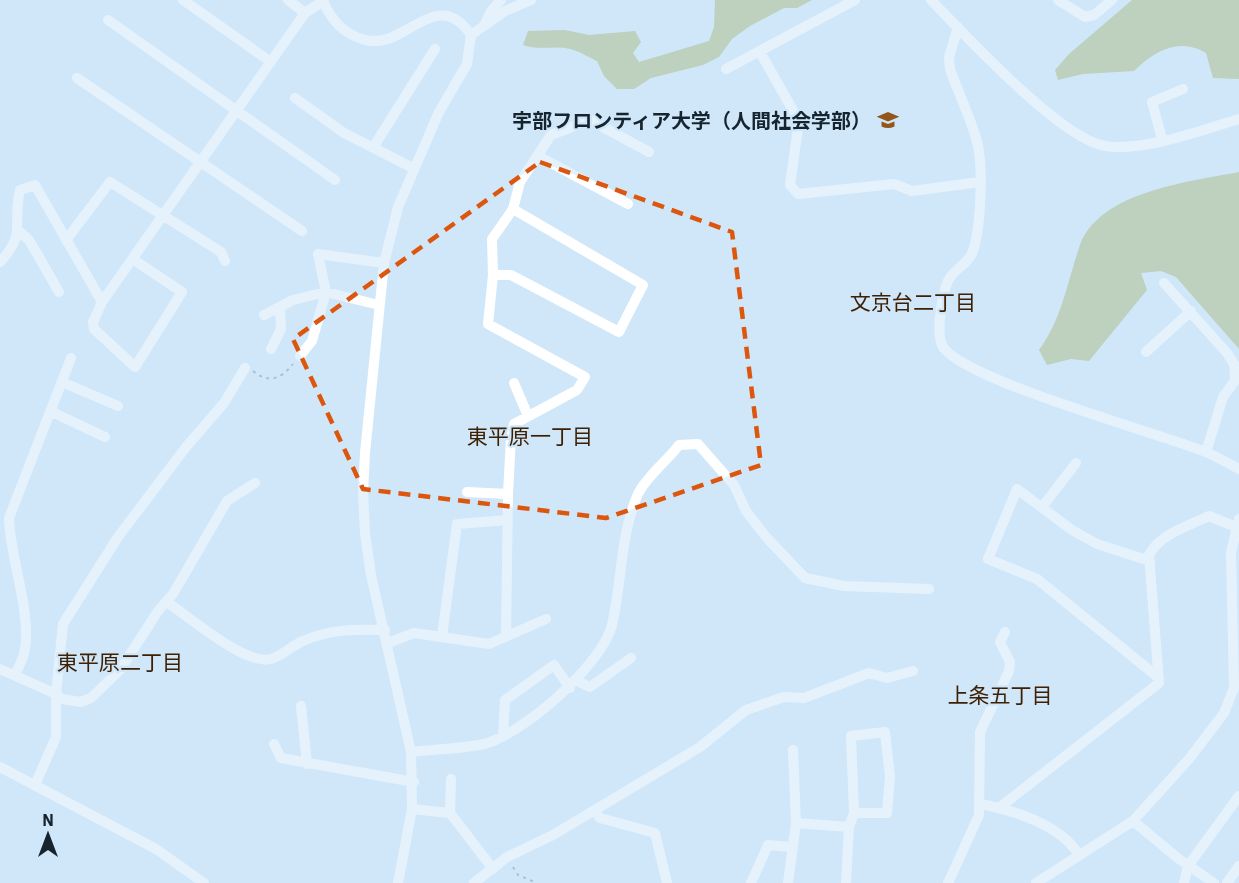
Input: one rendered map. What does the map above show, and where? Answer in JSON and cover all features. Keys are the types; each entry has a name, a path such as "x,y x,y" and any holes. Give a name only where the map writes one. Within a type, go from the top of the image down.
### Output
{"street":[{"path":"183,0 271,62"},
{"path":"288,0 305,13"},
{"path":"134,260 182,292 135,367 94,329 93,322 102,302 134,260 305,13 323,0 334,21 351,35 362,39 395,37 429,15 439,12 459,19 471,35 467,64 439,112 398,207 384,263 363,492 365,533 371,575 411,752 414,782 412,809 398,883"},
{"path":"484,27 490,11 501,0"},
{"path":"471,35 505,11 531,0"},
{"path":"726,69 855,0"},
{"path":"931,0 1025,91 1069,130 1090,142 1120,147 1239,119"},
{"path":"1058,0 1085,17 1094,15 1112,0"},
{"path":"108,20 335,180"},
{"path":"958,27 949,57 950,69 976,137 980,155 980,182 974,248 970,259 952,274 946,285 940,334 942,345 960,363 1049,400 1206,452 1239,468"},
{"path":"374,146 435,50"},
{"path":"760,52 799,121 790,184 798,194 894,184 912,191 980,182"},
{"path":"77,78 302,231"},
{"path":"1161,139 1152,102 1183,89"},
{"path":"295,98 344,133 362,143 374,146 413,168"},
{"path":"506,637 508,494 511,437 514,424 577,390 585,377 488,324 493,275 492,239 513,209 520,182 551,135 590,120 649,152"},
{"path":"538,156 628,204"},
{"path":"66,240 110,182 221,252 225,261"},
{"path":"0,262 11,248 19,231 20,190 35,185 102,302"},
{"path":"493,275 511,275 618,332 643,285 513,209"},
{"path":"19,231 29,240 59,292"},
{"path":"300,356 312,341 326,292 318,254 384,263"},
{"path":"1164,283 1191,311 1234,364 1237,377 1223,397 1206,452"},
{"path":"264,315 293,300 326,292 380,305"},
{"path":"271,349 281,329 280,307"},
{"path":"1146,352 1191,311"},
{"path":"15,675 24,653 24,622 10,539 9,518 71,358"},
{"path":"35,785 56,737 56,693 63,624 118,537 186,447 224,403 245,368"},
{"path":"62,382 118,406"},
{"path":"514,383 528,416"},
{"path":"52,412 105,437"},
{"path":"411,752 484,744 503,735 573,684 606,638 612,625 620,571 639,493 679,445 698,444 707,452 734,484 746,511 805,578 844,586 929,589"},
{"path":"1042,507 1076,463"},
{"path":"0,669 72,702 91,698 127,662 158,611 168,603 227,501 255,483"},
{"path":"1150,561 1097,544 1072,530 1017,489 988,559 1037,579 1159,678"},
{"path":"467,492 508,494"},
{"path":"999,807 1158,684 1150,561 1153,547 1162,539 1209,516 1238,523 1231,553 1237,688 1231,699 1215,726 1133,821 1036,883"},
{"path":"442,636 457,524 508,520"},
{"path":"168,603 230,647 263,659 272,659 302,641 333,631 385,630"},
{"path":"388,643 414,633 489,644 546,619"},
{"path":"948,883 963,853 981,804 978,788 980,732 1009,671 1010,662 1000,642 1005,632"},
{"path":"503,735 505,700 554,665 573,684 590,687 631,658"},
{"path":"474,883 507,857 553,835 700,747 746,710 784,697 804,698 869,673 887,678 913,671"},
{"path":"301,706 307,764"},
{"path":"846,883 849,827 854,813 851,736 885,732 890,777 887,813 854,813"},
{"path":"274,744 281,758 414,782"},
{"path":"788,883 796,823 793,750"},
{"path":"0,767 156,849 204,883"},
{"path":"452,779 450,813 493,869"},
{"path":"1184,883 1188,866 1239,796"},
{"path":"981,804 999,807 1062,834 1079,855"},
{"path":"412,809 450,813"},
{"path":"594,810 600,818 655,833 668,883"},
{"path":"1133,821 1188,866 1214,883"},
{"path":"796,823 849,827"},
{"path":"752,883 768,845 791,847"},
{"path":"1227,883 1239,866"}],"path":[{"path":"245,368 267,379 275,379 284,376 300,356"},
{"path":"507,857 518,875 537,883"}],"highlighted area":[{"path":"540,162 732,232 761,465 606,518 363,489 293,339"}],"green space":[{"path":"715,0 812,0 797,8 784,8 750,26 732,39 719,57 703,65 651,78 634,89 617,89 604,76 597,61 577,51 523,45 528,31 565,30 589,35 635,31 641,42 633,53 639,62 709,41 714,27"},
{"path":"1132,0 1239,0 1239,79 1213,78 1206,53 1196,48 1177,46 1158,52 1134,71 1083,74 1058,80 1055,70 1069,54"},
{"path":"1239,172 1239,349 1176,277 1161,271 1141,273 1147,290 1089,361 1071,359 1047,365 1039,350 1059,313 1079,248 1089,229 1105,213 1147,192"}],"place":[{"name":"宇部フロンティア大学（人間社会学部）","path":"888,120"}],"district":[{"name":"文京台二丁目","path":"913,302"},
{"name":"東平原一丁目","path":"530,436"},
{"name":"東平原二丁目","path":"120,662"},
{"name":"上条五丁目","path":"1000,695"}]}
